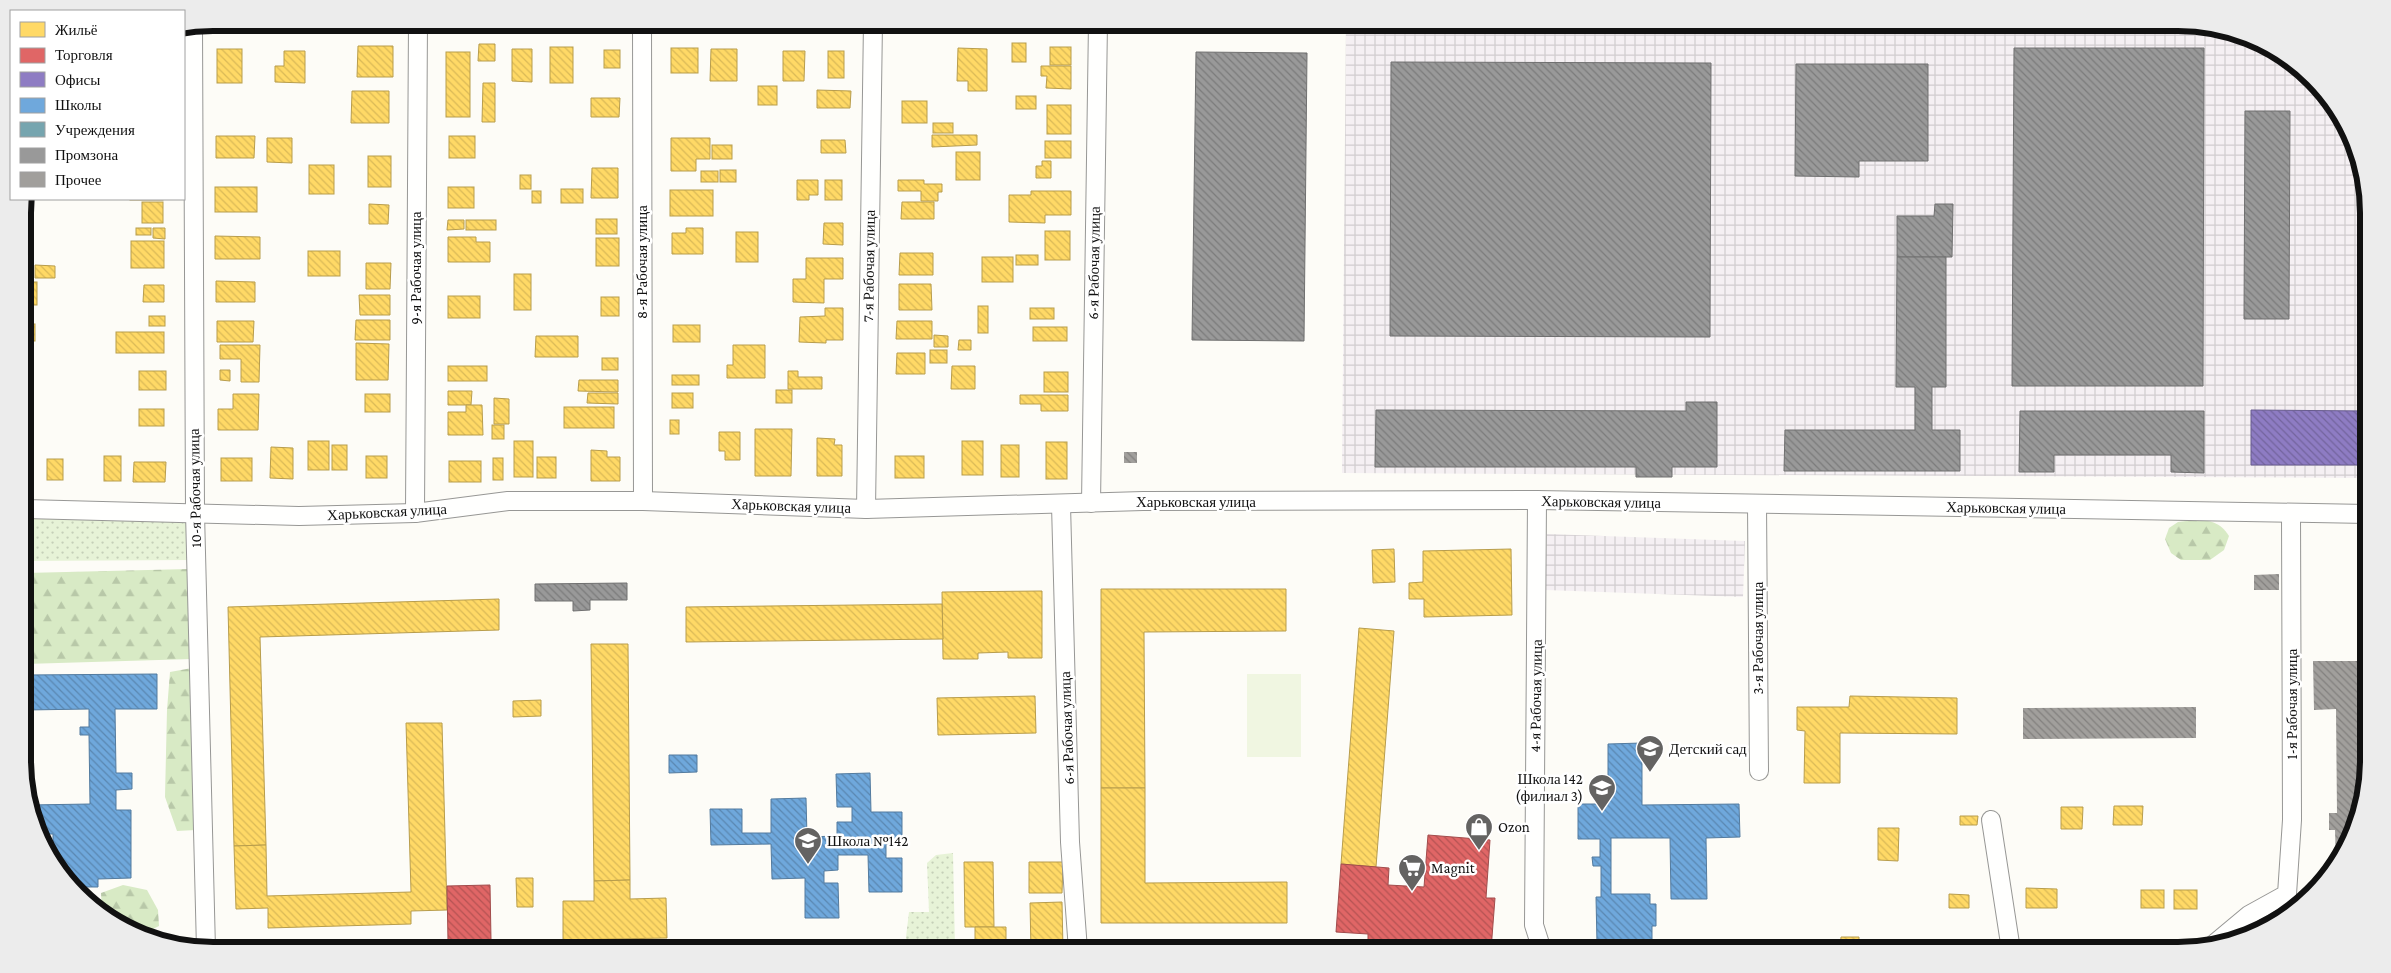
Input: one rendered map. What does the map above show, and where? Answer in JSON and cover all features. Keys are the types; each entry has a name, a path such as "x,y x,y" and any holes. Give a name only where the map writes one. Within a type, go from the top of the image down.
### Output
{"street":[{"name":"9-я Рабочая улица","path":"415,513 418,31"},
{"name":"8-я Рабочая улица","path":"642,31 642,501"},
{"name":"7-я Рабочая улица","path":"866,509 873,31"},
{"name":"6-я Рабочая улица","path":"1091,503 1098,31"},
{"name":"10-я Рабочая улица","path":"194,33 195,513 206,941"},
{"name":"Харьковская улица","path":"31,509 299,516 415,513 508,501 642,501 866,509 1142,501 1536,500 2360,514"},
{"name":"4-я Рабочая улица","path":"1536,500 1534,925 1539,942"},
{"name":"6-я Рабочая улица","path":"1061,504 1070,842 1077,942"},
{"name":"3-я Рабочая улица","path":"1757,504 1759,771"},
{"name":"1-я Рабочая улица","path":"2225,936 2249,915 2287,894 2292,820 2291,514"},
{"path":"1991,820 2010,942"}],"shaded area":[{"path":"1346,31 2178,31 2201,33 2225,37 2247,45 2279,62 2298,76 2315,93 2329,112 2341,133 2354,166 2360,213 2360,478 1342,473"},
{"path":"1547,534 1745,541 1743,597 1545,590"}],"green space":[{"path":"31,516 190,518 191,560 31,561"},
{"path":"2194,520 2214,523 2226,531 2229,536 2224,550 2210,560 2181,560 2171,553 2165,539 2169,528 2178,522"},
{"path":"189,569 192,659 31,664 31,573"},
{"path":"192,668 192,762 196,830 177,831 165,797 170,672"},
{"path":"1247,674 1301,674 1301,757 1247,757"},
{"path":"953,853 955,942 906,942 909,912 929,912 927,863 936,855"},
{"path":"123,885 147,890 158,910 159,926 150,930 122,917 102,904 101,893"},
{"path":"2281,909 2258,923 2239,931 2267,912"},
{"path":"1310,939 1310,942 1142,942"}],"building: Жильё":[{"path":"1012,43 1026,43 1026,62 1012,62"},
{"path":"479,44 495,44 495,61 478,61"},
{"path":"358,46 393,46 393,77 357,77"},
{"path":"550,47 573,47 573,83 550,83"},
{"path":"1050,47 1071,47 1071,65 1050,65"},
{"path":"671,48 698,48 698,73 671,73"},
{"path":"958,48 987,49 987,91 968,91 968,81 957,81"},
{"path":"217,49 242,49 242,83 217,83"},
{"path":"512,49 532,49 532,82 512,81"},
{"path":"711,49 737,49 737,81 710,81"},
{"path":"604,50 620,50 620,68 604,68"},
{"path":"284,51 305,51 305,83 275,82 275,66 284,66"},
{"path":"783,51 805,51 804,81 783,81"},
{"path":"828,51 844,51 844,78 828,78"},
{"path":"446,52 470,52 470,117 446,117"},
{"path":"1041,66 1071,66 1071,89 1046,88 1047,76 1041,76"},
{"path":"483,83 495,83 495,122 482,122"},
{"path":"758,86 777,86 777,105 758,105"},
{"path":"817,90 851,91 850,108 817,108"},
{"path":"352,91 389,91 389,123 351,123"},
{"path":"1016,96 1036,96 1036,109 1016,109"},
{"path":"591,98 620,98 619,117 591,117"},
{"path":"902,101 927,101 927,123 902,123"},
{"path":"1047,105 1071,105 1071,134 1047,134"},
{"path":"933,123 953,123 953,133 933,133"},
{"path":"932,135 977,135 977,145 932,147"},
{"path":"216,136 255,136 254,158 216,158"},
{"path":"449,136 475,136 475,158 449,158"},
{"path":"267,138 292,138 292,163 267,162"},
{"path":"671,138 710,138 710,159 696,159 696,171 671,171"},
{"path":"821,140 845,140 846,153 821,153"},
{"path":"1045,141 1071,141 1071,158 1045,158"},
{"path":"712,145 732,145 732,159 712,159"},
{"path":"956,152 980,152 980,180 956,180"},
{"path":"368,156 391,156 391,187 368,187"},
{"path":"1042,161 1051,161 1051,178 1036,178 1036,166 1042,166"},
{"path":"309,165 334,165 334,194 309,194"},
{"path":"592,168 618,168 618,198 591,198"},
{"path":"720,170 736,170 736,182 720,182"},
{"path":"701,171 718,171 718,182 701,182"},
{"path":"520,175 531,175 531,189 520,189"},
{"path":"797,180 818,180 818,195 809,195 809,200 797,200"},
{"path":"825,180 842,180 842,200 825,200"},
{"path":"898,180 924,180 924,184 942,184 942,192 938,192 938,201 921,201 921,191 898,191"},
{"path":"215,187 257,187 257,212 215,212"},
{"path":"448,187 474,187 474,208 448,208"},
{"path":"561,189 583,189 583,203 561,203"},
{"path":"670,190 713,190 713,216 670,216"},
{"path":"532,191 541,191 541,203 532,203"},
{"path":"1031,191 1071,191 1071,215 1045,215 1045,223 1009,222 1009,195 1031,195"},
{"path":"142,202 163,202 163,223 142,223"},
{"path":"902,202 934,202 934,219 901,219"},
{"path":"369,204 389,205 388,224 369,224"},
{"path":"596,219 617,219 617,234 596,234"},
{"path":"448,220 464,220 464,229 447,230"},
{"path":"466,220 496,220 496,230 466,230"},
{"path":"824,223 843,223 843,245 823,244"},
{"path":"136,228 151,228 151,235 136,235"},
{"path":"153,228 165,228 165,239 153,238"},
{"path":"686,228 703,228 703,254 672,254 672,233 686,233"},
{"path":"1045,231 1070,231 1070,260 1045,260"},
{"path":"736,232 758,232 758,262 736,262"},
{"path":"215,236 260,237 260,259 215,259"},
{"path":"448,237 476,237 476,242 490,242 490,262 448,262"},
{"path":"596,238 619,238 619,266 596,266"},
{"path":"131,241 164,241 164,268 131,268"},
{"path":"308,251 340,251 340,276 308,276"},
{"path":"900,253 933,253 933,275 899,275"},
{"path":"1016,255 1038,255 1038,265 1016,265"},
{"path":"982,257 1013,257 1013,282 982,282"},
{"path":"806,258 843,258 843,279 824,279 824,303 793,302 793,279 806,279"},
{"path":"366,263 391,263 390,289 366,289"},
{"path":"35,265 55,266 55,278 35,278"},
{"path":"514,274 531,274 531,310 514,310"},
{"path":"216,281 255,282 255,302 216,302"},
{"path":"31,282 37,282 37,305 31,305"},
{"path":"899,284 931,284 932,310 899,310"},
{"path":"144,285 164,285 164,302 143,302"},
{"path":"359,295 390,295 390,315 360,315"},
{"path":"448,296 480,296 480,318 448,318"},
{"path":"601,297 619,297 619,316 601,316"},
{"path":"978,306 988,306 988,333 978,333"},
{"path":"825,308 843,308 843,340 826,340 826,343 799,342 800,317 825,316"},
{"path":"1030,308 1054,308 1054,319 1030,319"},
{"path":"149,316 165,316 165,326 149,326"},
{"path":"356,320 390,320 390,340 355,340"},
{"path":"217,321 254,321 253,342 217,342"},
{"path":"897,321 932,321 932,339 896,339"},
{"path":"31,324 35,324 35,341 31,341"},
{"path":"673,325 700,325 700,342 673,342"},
{"path":"1033,327 1067,327 1067,341 1033,341"},
{"path":"116,332 164,332 164,353 116,353"},
{"path":"934,335 948,336 948,347 934,347"},
{"path":"536,336 578,336 578,357 535,357"},
{"path":"959,340 971,340 971,350 958,350"},
{"path":"356,343 389,344 388,380 356,380"},
{"path":"220,345 260,345 259,382 241,382 241,359 220,359"},
{"path":"733,345 765,345 765,378 727,378 727,365 733,365"},
{"path":"930,350 947,350 947,363 930,363"},
{"path":"897,353 925,353 925,374 896,374"},
{"path":"602,358 618,358 618,370 602,370"},
{"path":"448,366 487,366 487,381 448,381"},
{"path":"952,366 975,366 975,389 951,389"},
{"path":"220,370 230,370 230,381 220,380"},
{"path":"139,371 166,371 166,390 139,390"},
{"path":"788,371 798,371 798,377 822,377 822,389 788,389"},
{"path":"1044,372 1068,372 1068,392 1044,392"},
{"path":"672,375 699,375 699,385 672,385"},
{"path":"579,380 618,380 618,392 578,391"},
{"path":"776,390 792,390 792,403 776,403"},
{"path":"448,391 472,391 471,405 448,405"},
{"path":"588,393 618,393 618,404 587,403"},
{"path":"672,393 693,393 693,408 672,408"},
{"path":"233,394 259,394 258,430 218,430 218,409 233,409"},
{"path":"365,394 390,394 390,412 365,412"},
{"path":"1020,395 1068,395 1068,411 1041,411 1041,404 1020,404"},
{"path":"494,398 509,399 509,424 494,424"},
{"path":"466,405 482,405 483,435 448,435 448,412 466,412"},
{"path":"564,407 614,407 614,428 564,428"},
{"path":"139,409 164,409 164,426 139,426"},
{"path":"670,420 679,420 679,434 670,434"},
{"path":"492,425 504,425 504,439 492,439"},
{"path":"755,429 792,429 791,476 755,476"},
{"path":"719,432 740,432 740,460 725,460 725,451 719,451"},
{"path":"817,438 835,439 834,445 842,445 842,476 817,476"},
{"path":"308,441 329,441 329,470 308,470"},
{"path":"514,441 533,441 533,477 514,477"},
{"path":"962,441 983,441 983,475 962,475"},
{"path":"1046,442 1067,442 1067,479 1046,479"},
{"path":"332,445 347,445 347,470 332,470"},
{"path":"1001,445 1019,445 1019,477 1001,477"},
{"path":"271,447 293,448 293,479 270,478"},
{"path":"591,450 607,451 607,457 620,457 620,481 591,481"},
{"path":"104,456 121,456 121,481 104,481"},
{"path":"366,456 387,456 387,478 366,478"},
{"path":"895,456 924,456 924,478 895,478"},
{"path":"537,457 556,457 556,478 537,478"},
{"path":"221,458 252,458 252,481 221,481"},
{"path":"493,458 503,458 503,480 493,480"},
{"path":"47,459 63,459 63,480 47,480"},
{"path":"449,461 481,461 481,482 449,482"},
{"path":"134,462 166,462 165,482 133,482"},
{"path":"1394,549 1395,582 1373,583 1372,550"},
{"path":"1511,549 1512,615 1424,617 1424,599 1409,599 1409,583 1423,582 1423,551"},
{"path":"1101,589 1286,589 1286,631 1144,632 1145,788 1101,788"},
{"path":"1042,591 1042,658 1008,658 1008,652 978,653 978,659 943,659 942,592"},
{"path":"499,599 499,630 260,637 266,845 234,846 228,607"},
{"path":"942,604 943,639 686,642 686,607"},
{"path":"1359,628 1394,631 1376,867 1341,864"},
{"path":"591,644 628,644 630,880 594,881"},
{"path":"1035,696 1036,733 938,735 937,698"},
{"path":"1850,696 1957,698 1957,734 1840,733 1840,783 1804,783 1805,731 1797,730 1797,707 1849,707"},
{"path":"541,700 541,716 513,717 513,701"},
{"path":"406,723 442,723 447,910 411,911 411,924 268,928 268,908 236,909 234,846 266,845 267,896 411,892"},
{"path":"1101,788 1145,788 1145,883 1287,882 1287,923 1101,923"},
{"path":"2114,806 2143,806 2142,825 2113,825"},
{"path":"2061,807 2083,807 2082,829 2061,829"},
{"path":"1960,816 1978,816 1977,825 1960,825"},
{"path":"1878,828 1899,828 1898,861 1878,860"},
{"path":"964,862 993,862 994,927 965,927"},
{"path":"1029,862 1063,862 1062,893 1029,893"},
{"path":"516,878 533,878 533,907 517,907"},
{"path":"630,880 630,899 666,898 667,938 563,940 563,901 594,901 594,881"},
{"path":"2026,888 2057,889 2057,908 2026,908"},
{"path":"2141,890 2164,890 2164,908 2141,908"},
{"path":"2174,890 2197,890 2197,909 2174,909"},
{"path":"1949,894 1969,895 1969,908 1949,908"},
{"path":"1062,902 1063,942 1031,942 1030,903"},
{"path":"975,927 1006,927 1006,942 975,942"},
{"path":"1841,937 1859,937 1859,942 1841,942"}],"building: Торговля":[{"name":"Magnit","path":"1428,835 1490,840 1486,898 1495,898 1492,942 1368,942 1368,934 1336,932 1341,864 1389,868 1388,885 1424,887"},
{"path":"490,885 491,940 448,941 447,886"}],"building: Офисы":[{"path":"2251,410 2360,411 2360,465 2251,465"}],"building: Школы":[{"path":"157,674 157,709 115,709 116,773 132,773 132,789 116,790 116,810 131,810 131,878 98,879 98,887 84,887 69,871 56,851 53,846 53,834 47,834 37,805 90,804 89,735 80,735 80,727 89,727 89,709 31,710 31,675"},
{"path":"1642,743 1642,805 1739,804 1740,837 1706,838 1707,899 1671,899 1670,838 1611,838 1611,894 1650,894 1650,904 1656,904 1656,926 1652,926 1652,942 1597,942 1596,897 1601,897 1601,866 1593,866 1592,857 1600,857 1600,839 1578,839 1578,804 1608,804 1608,744"},
{"path":"669,755 697,755 697,772 669,773"},
{"path":"870,773 871,812 902,812 902,844 886,844 886,858 902,858 902,892 869,892 868,855 838,855 838,870 824,871 824,883 838,883 839,918 805,918 805,878 772,879 771,844 711,845 710,809 742,809 742,833 771,833 771,799 806,798 807,837 837,836 837,822 852,822 852,807 837,807 836,774"}],"building: Промзона":[{"path":"2014,48 2204,48 2203,386 2012,386"},
{"path":"1196,52 1307,53 1304,341 1192,340"},
{"path":"1391,62 1711,63 1710,337 1390,336"},
{"path":"1796,64 1928,64 1928,161 1859,161 1859,177 1795,176"},
{"path":"2245,111 2290,111 2289,319 2244,319"},
{"path":"1935,204 1953,204 1952,257 1897,257 1897,216 1934,216"},
{"path":"1897,257 1946,257 1946,387 1932,387 1932,430 1960,430 1960,471 1784,471 1785,430 1915,430 1915,387 1896,387"},
{"path":"1686,402 1717,402 1717,467 1672,467 1672,477 1636,477 1636,467 1375,467 1376,410 1686,411"},
{"path":"2020,411 2204,411 2204,473 2171,472 2171,455 2054,455 2054,472 2019,472"},
{"path":"627,583 627,600 590,600 590,610 573,611 573,601 535,601 535,584"}],"building: Прочее":[{"path":"1124,452 1137,452 1137,463 1124,463"},
{"path":"2279,574 2279,590 2254,590 2254,575"},
{"path":"2313,661 2360,661 2360,760 2358,783 2354,807 2336,850 2335,830 2329,830 2329,813 2337,813 2336,709 2314,710"},
{"path":"2196,707 2196,738 2023,739 2023,708"}],"place":[{"name":"Детский сад","path":"1650,773"},
{"name":"Школа 142 (филиал 3)","path":"1602,812"},
{"name":"Ozon","path":"1479,851"},
{"name":"Школа №142","path":"808,865"},
{"name":"Magnit","path":"1412,892"}]}
